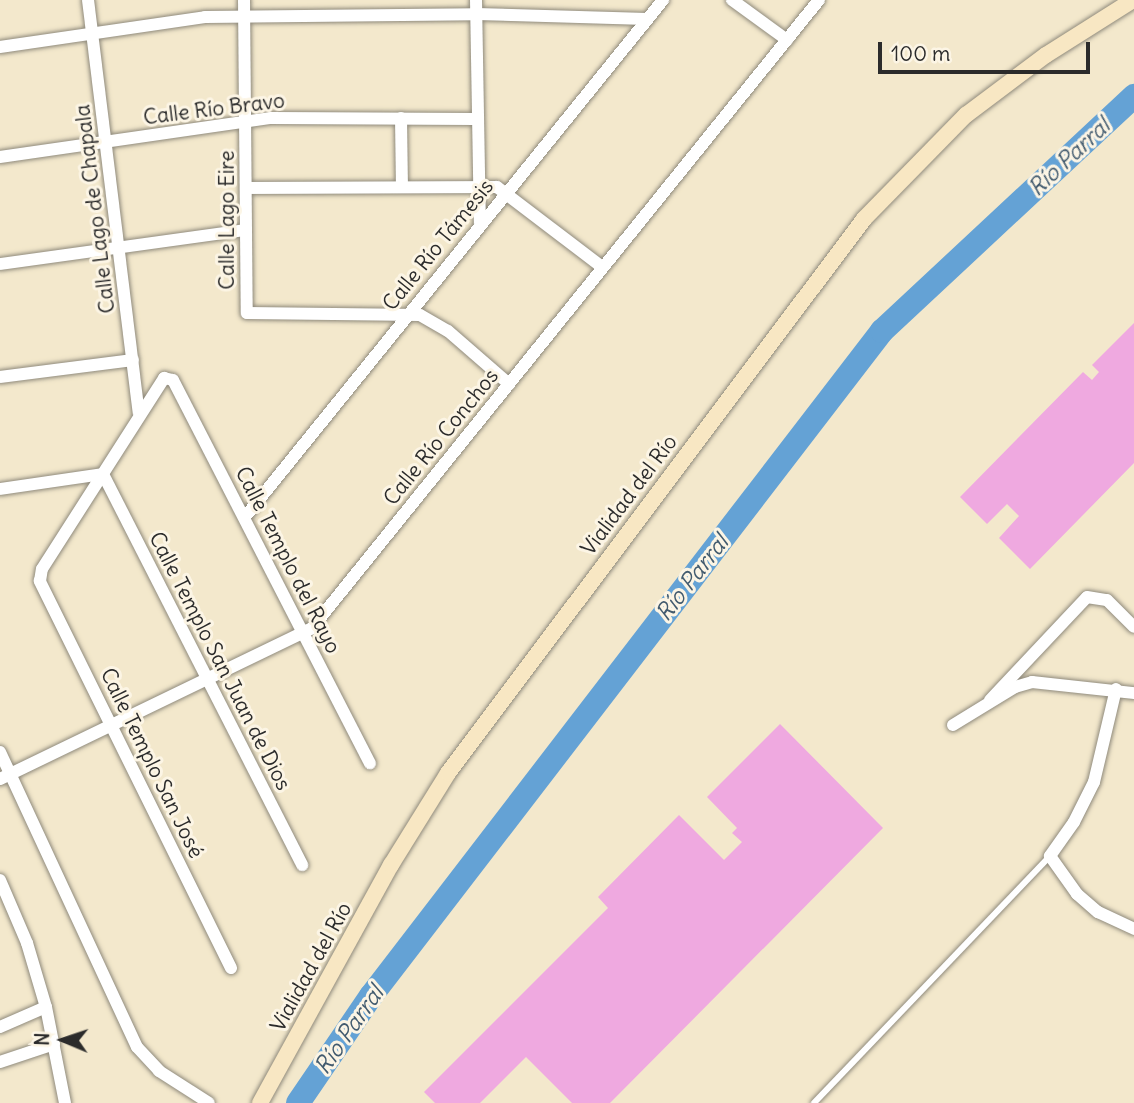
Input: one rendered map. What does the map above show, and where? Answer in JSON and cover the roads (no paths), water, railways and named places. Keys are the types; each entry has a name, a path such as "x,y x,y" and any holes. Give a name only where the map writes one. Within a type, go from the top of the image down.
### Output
{"main road":[{"name":"Vialidad del Río","path":"260,1103 391,865 448,773 864,219 966,115 1046,55 1133,0"}],"street":[{"name":"Calle Lago de Chapala","path":"88,0 108,142 139,413"},
{"name":"Calle Lago Eire","path":"244,0 247,313 409,312"},
{"name":"Calle Río Támesis","path":"246,517 663,0"},
{"path":"732,0 787,40"},
{"name":"Calle Río Conchos","path":"5,777 209,682 305,633 819,0"},
{"path":"0,47 170,21 244,17 476,7 647,19"},
{"path":"476,7 477,185 481,223"},
{"path":"401,118 402,186"},
{"name":"Calle Río Bravo","path":"0,157 246,121 476,119"},
{"path":"246,188 477,185 507,191 602,267"},
{"path":"0,264 120,245 246,230"},
{"path":"409,312 448,331 509,384"},
{"path":"0,377 133,360"},
{"name":"Calle Templo del Rayo","path":"139,413 161,380 169,377 246,517 370,763"},
{"path":"0,489 103,474 139,413"},
{"name":"Calle Templo San José","path":"103,474 40,574 231,968"},
{"name":"Calle Templo San Juan de Dios","path":"103,474 302,865"},
{"path":"990,701 1087,597 1107,600 1134,627"},
{"path":"953,725 1015,687 1047,680 1134,693"},
{"path":"1116,689 1094,782 1074,822 1050,856 1077,894 1098,912 1134,929"},
{"path":"0,752 5,777 137,1047 159,1071 209,1103"},
{"path":"0,880 27,943 46,1007 65,1103"},
{"path":"0,1027 46,1007"},
{"path":"0,1062 54,1044"}],"lane":[{"path":"814,1103 1050,856"}],"waterway":[{"name":"Río Parral","path":"298,1103 371,996 882,331 1134,96"}]}
